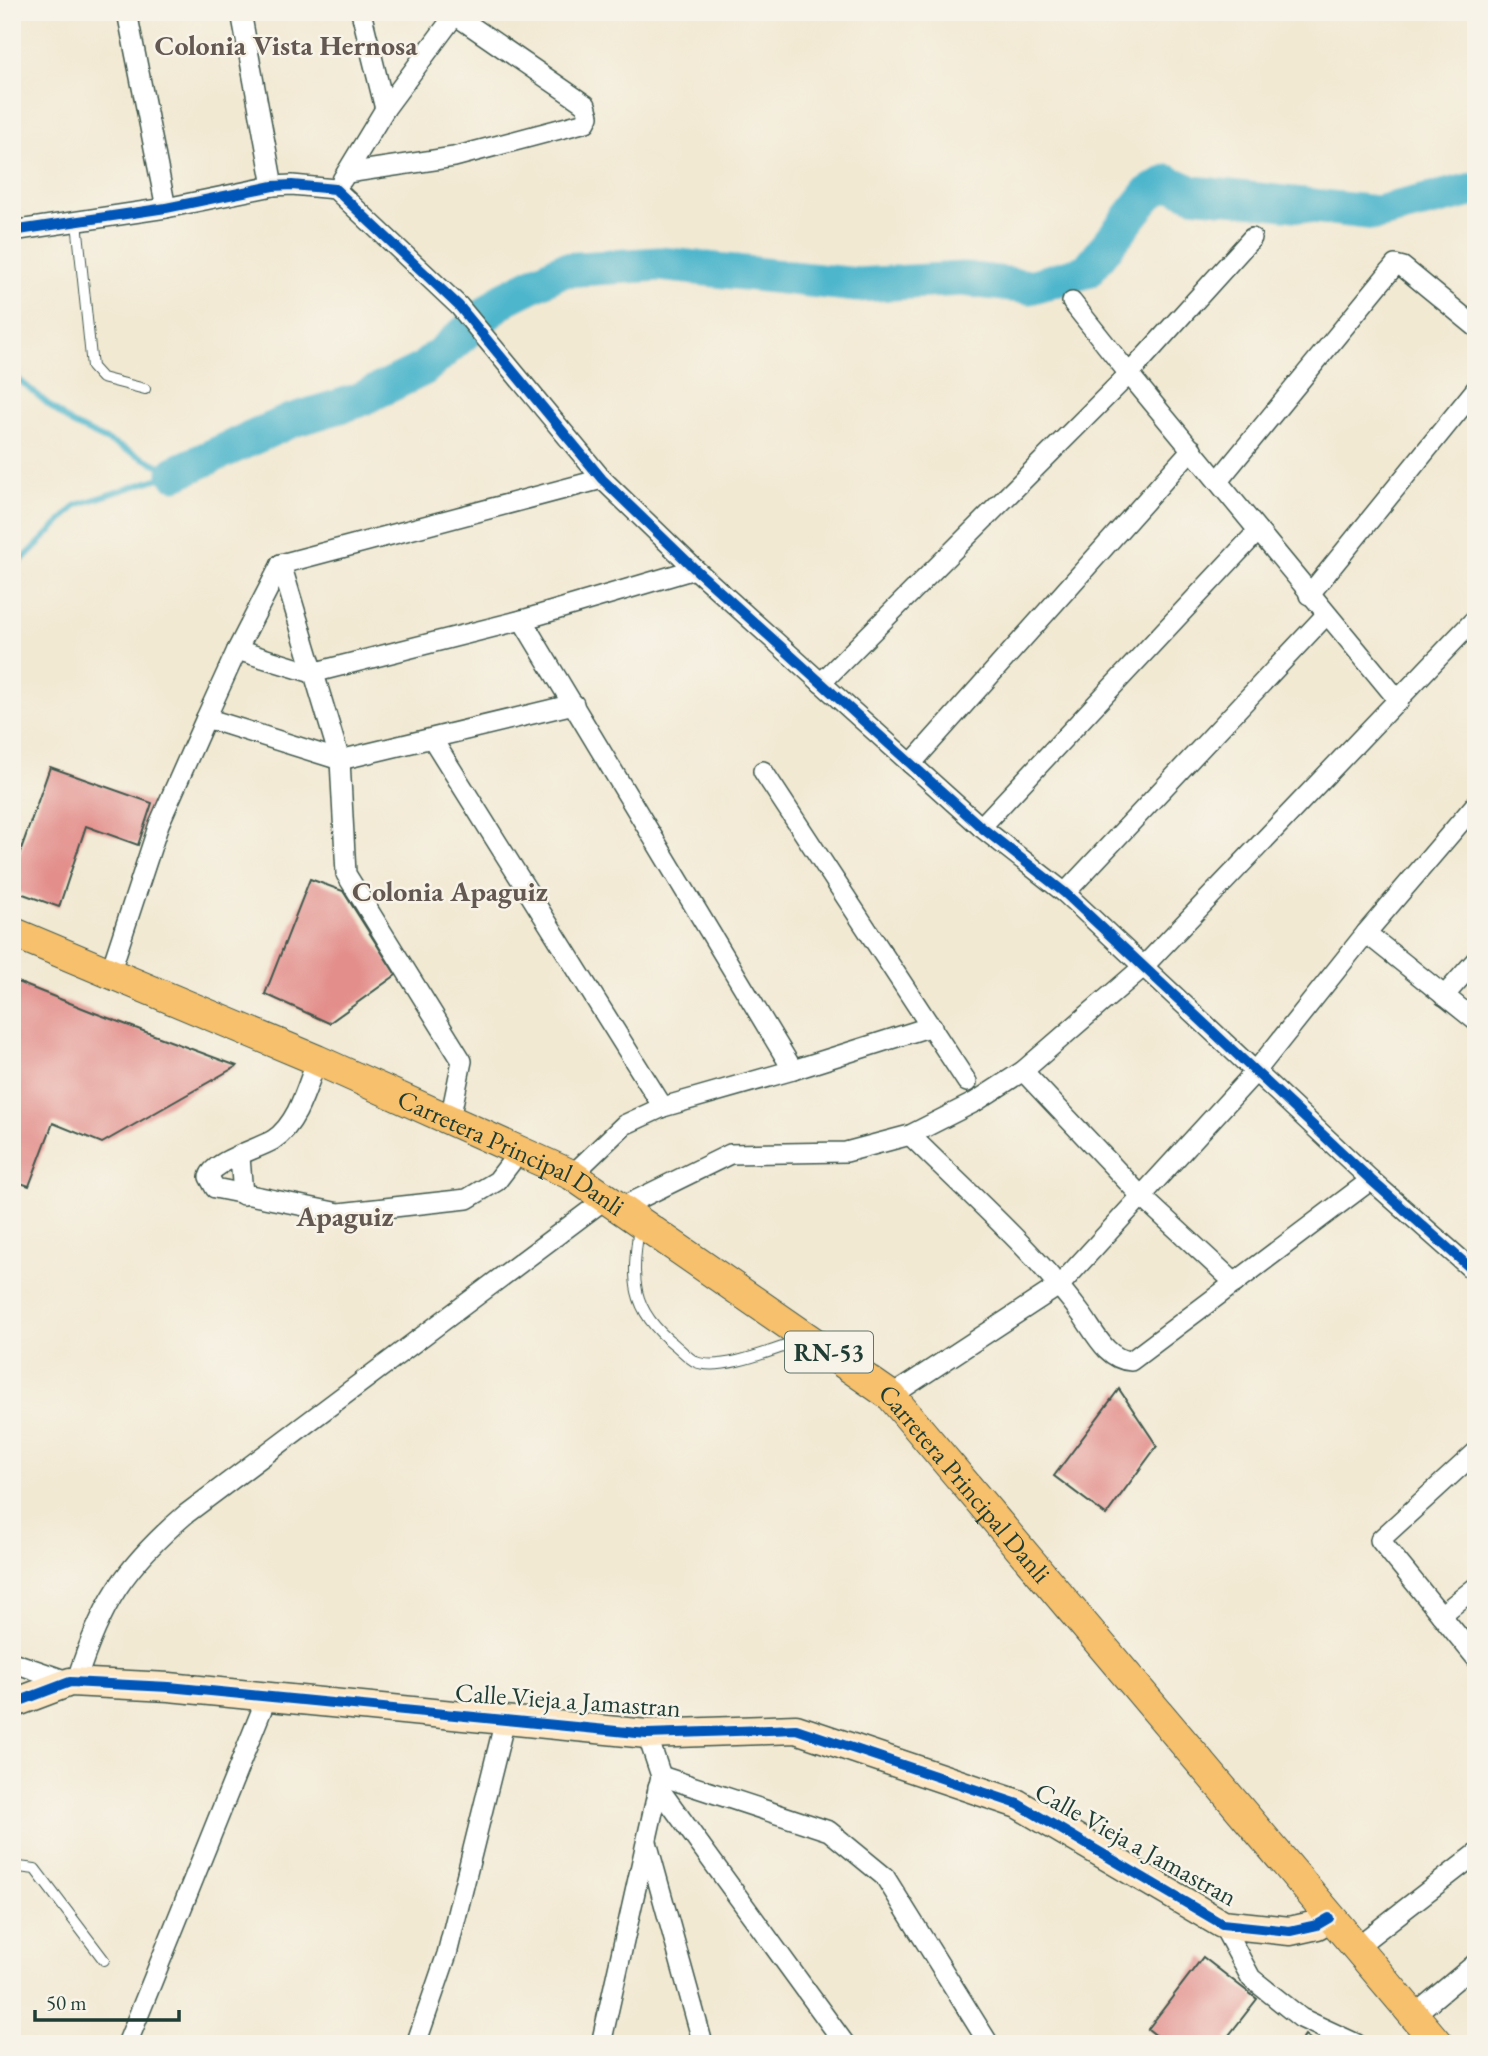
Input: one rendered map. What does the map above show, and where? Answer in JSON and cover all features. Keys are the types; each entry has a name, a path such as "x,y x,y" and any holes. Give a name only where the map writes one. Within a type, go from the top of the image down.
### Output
{"main road":[{"name":"Carretera Principal Danli","path":"12,932 317,1060 572,1175 623,1207 891,1396 1438,2044"}],"street":[{"path":"127,12 166,208"},
{"path":"241,12 273,187"},
{"path":"361,12 386,109"},
{"path":"12,230 166,208 273,187 341,181 454,157 586,122 589,116 586,105 456,14 386,109 341,181"},
{"path":"341,181 459,306 602,479 695,569 981,827 1065,893 1371,1180 1476,1273"},
{"path":"821,683 1129,374 1252,238"},
{"path":"1218,481 1395,265 1403,267 1476,327"},
{"path":"1072,302 1309,595 1399,701"},
{"path":"1309,595 1476,389"},
{"path":"911,764 1192,449"},
{"path":"110,973 159,824 237,650 281,564 602,479"},
{"path":"981,827 1258,531"},
{"path":"281,564 340,760 346,874 462,1060 450,1119"},
{"path":"237,650 312,673 522,620 695,569"},
{"path":"1065,893 1326,615"},
{"path":"12,1662 73,1682 93,1631 116,1586 148,1546 198,1505 623,1207 730,1154 846,1152 910,1135 975,1102 1023,1071 1143,967 1476,618"},
{"path":"522,620 793,1070"},
{"path":"206,718 340,760 433,740 574,704"},
{"path":"433,740 663,1107"},
{"path":"763,771 967,1082"},
{"path":"891,1396 1060,1285 1256,1071 1366,933 1476,804"},
{"path":"1366,933 1476,1021"},
{"path":"1444,996 1476,960"},
{"path":"572,1175 624,1125 663,1107 932,1026"},
{"path":"317,1060 293,1119 275,1139 215,1166 209,1177 218,1189 339,1213 467,1199 497,1181 519,1152"},
{"path":"1023,1071 1141,1196 1235,1283"},
{"path":"910,1135 1060,1285 1108,1351 1119,1361 1131,1361 1371,1180"},
{"path":"240,1157 243,1195"},
{"path":"1476,1452 1380,1540 1476,1658"},
{"path":"1441,1615 1476,1587"},
{"name":"Calle Vieja a Jamastran","path":"12,1704 73,1682 169,1687 647,1734 796,1728 1018,1804 1222,1924 1290,1931 1317,1925 1329,1918"},
{"path":"127,2044 267,1697"},
{"path":"416,2044 447,1954 505,1720"},
{"path":"647,1734 660,1782 845,2044"},
{"path":"601,2044 660,1782"},
{"path":"660,1782 829,1831 885,1877 989,2044"},
{"path":"647,1840 703,2044"},
{"path":"1355,1948 1476,1854"},
{"path":"1222,1924 1251,1978 1301,2018 1357,2044"},
{"path":"1413,2016 1476,1964"}],"lane":[{"path":"77,222 92,367 102,378 145,389"},
{"path":"623,1207 633,1274 643,1310 656,1331 696,1362 735,1362 809,1338"},
{"path":"12,1872 19,1867 35,1869 104,1961"}],"building":[{"path":"50,767 152,803 138,845 86,826 59,907 12,890 12,875"},
{"path":"310,879 343,891 396,975 329,1023 265,994"},
{"path":"12,980 237,1066 102,1143 53,1123 29,1186 12,1180"},
{"path":"1119,1389 1157,1446 1106,1515 1054,1476"},
{"path":"1203,1957 1257,1999 1226,2039 1232,2044 1167,2044 1148,2029"},
{"path":"1305,2035 1316,2044 1299,2044"}],"waterway":[{"path":"175,473 290,421 357,401 423,369 504,299 562,270 660,264 857,285 963,279 1030,287 1087,271 1149,193 1168,182 1193,193 1377,213 1476,189"},
{"path":"12,374 72,424 175,473"},
{"path":"12,570 77,505 175,473"}],"cycle path":[{"path":"12,231 166,208 273,186 335,189 459,306 602,479 695,569 981,827 1065,893 1371,1180 1476,1273"},
{"path":"12,1704 70,1682 169,1687 647,1734 796,1729 1018,1804 1222,1924 1290,1931 1317,1925 1329,1918"}],"district":[{"name":"Colonia Vista Hernosa","path":"286,45"},
{"name":"Colonia Apaguiz","path":"450,891"},
{"name":"Apaguiz","path":"345,1216"}]}
